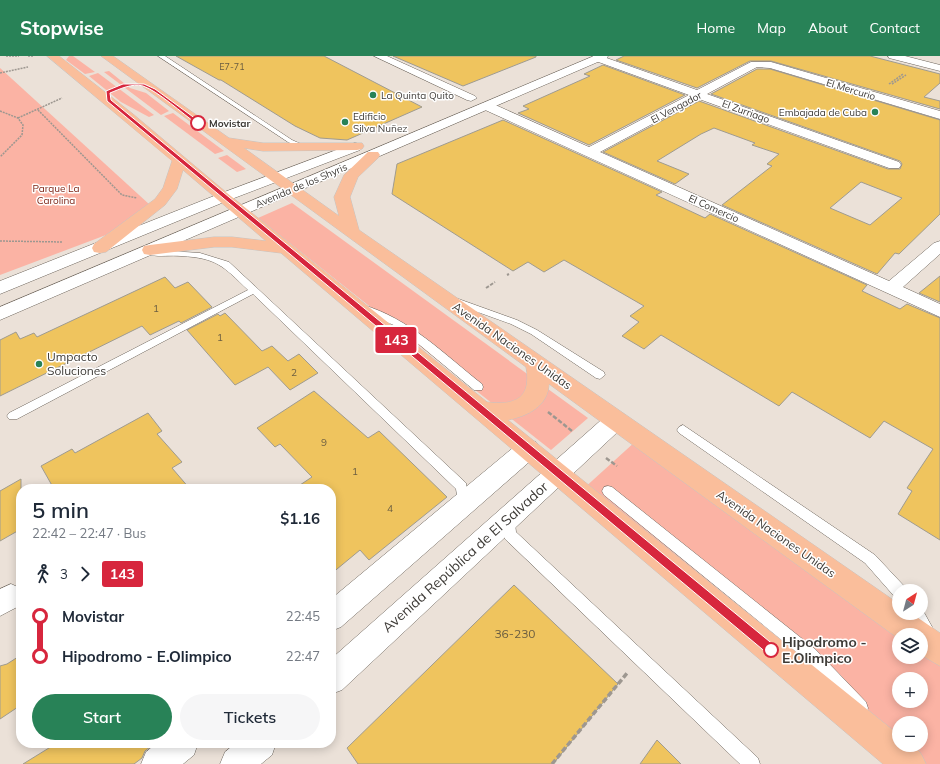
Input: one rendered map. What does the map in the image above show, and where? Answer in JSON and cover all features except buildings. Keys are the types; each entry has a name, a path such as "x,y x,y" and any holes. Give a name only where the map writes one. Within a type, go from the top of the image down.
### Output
{"main road":[{"path":"52,56 78,76 94,84 114,88 143,85 153,90"},
{"name":"Avenida Naciones Unidas","path":"106,56 274,178 292,189 440,296 929,643"},
{"name":"Avenida de los Shyris","path":"0,314 292,189 372,148 486,99 600,57"},
{"path":"114,88 127,71"},
{"path":"78,76 114,88 179,160 905,761"},
{"name":"Avenida de los Shyris","path":"457,104 471,98 486,99"},
{"path":"223,141 263,147 307,148 357,146"},
{"name":"Avenida de los Shyris","path":"0,288 357,146 372,148"},
{"path":"351,232 342,197 351,176 372,148"},
{"path":"100,248 160,202 170,189 179,160"},
{"path":"146,252 214,242 232,242 286,250"},
{"path":"480,410 501,412 511,411 527,404 538,391 540,382 535,363"},
{"name":"Avenida República de El Salvador","path":"336,674 616,420"},
{"path":"336,613 528,449"},
{"path":"158,764 176,748"},
{"path":"237,764 255,748"}],"street":[{"path":"379,56 471,98"},
{"path":"390,61 406,56"},
{"path":"894,56 940,68"},
{"path":"922,64 932,56"},
{"name":"El Zurriago","path":"600,57 894,165"},
{"name":"El Vengador","path":"590,152 755,64 762,64"},
{"name":"El Mercurio","path":"762,64 771,65 940,115"},
{"name":"El Comercio","path":"486,99 590,152 940,311"},
{"path":"891,289 940,246"}],"lane":[{"path":"161,56 290,141 307,148"},
{"path":"146,252 186,252 216,258 226,264 462,487 463,504"},
{"path":"13,416 254,290"},
{"path":"440,296 514,322 534,332 600,375"},
{"path":"353,304 384,316 401,325 478,387"},
{"path":"683,430 864,555 892,584"},
{"path":"608,491 810,654 850,695 905,761"},
{"path":"509,517 510,535 752,764"},
{"path":"921,620 929,643"}],"path":[{"path":"6,56 13,58 19,56"},
{"path":"28,56 34,56"},
{"path":"875,96 922,64"},
{"path":"0,73 28,67"},
{"path":"887,85 907,71"},
{"path":"18,118 62,98"},
{"path":"38,110 122,195 143,199"},
{"path":"0,111 18,118 24,125 22,135 0,157"},
{"path":"0,241 70,242"},
{"path":"486,288 495,282"},
{"path":"544,409 578,436"},
{"path":"603,455 617,466"},
{"path":"552,764 630,670"}],"green space":[{"path":"69,56 73,56 95,72 85,74 66,60"},
{"name":"Parque La Carolina","path":"0,68 150,205 106,235 0,275"},
{"path":"109,71 130,88 146,93 169,111 161,115 104,72"},
{"path":"98,73 154,115 149,117 121,102 89,76"},
{"path":"173,113 224,151 215,154 164,116"},
{"path":"227,155 246,169 237,172 218,158"},
{"path":"292,203 588,418 551,450 258,218"},
{"path":"636,441 892,630 892,664 928,664 928,654 940,663 940,764 909,764 895,752 928,752 928,716 892,716 892,750 582,490"}],"bus line":[{"name":"143","path":"198,123 153,90 143,85 130,84 108,92 107,96 109,101 179,160 771,650"}],"place":[{"name":"La Quinta Quito","path":"373,95"},
{"name":"Embajada de Cuba","path":"875,112"},
{"name":"Edificio Silva Nuñez","path":"345,122"},
{"name":"Movistar","path":"198,123"},
{"name":"Umpacto Soluciones","path":"39,364"},
{"name":"Hipodromo - E.Olimpico","path":"771,650"}]}
